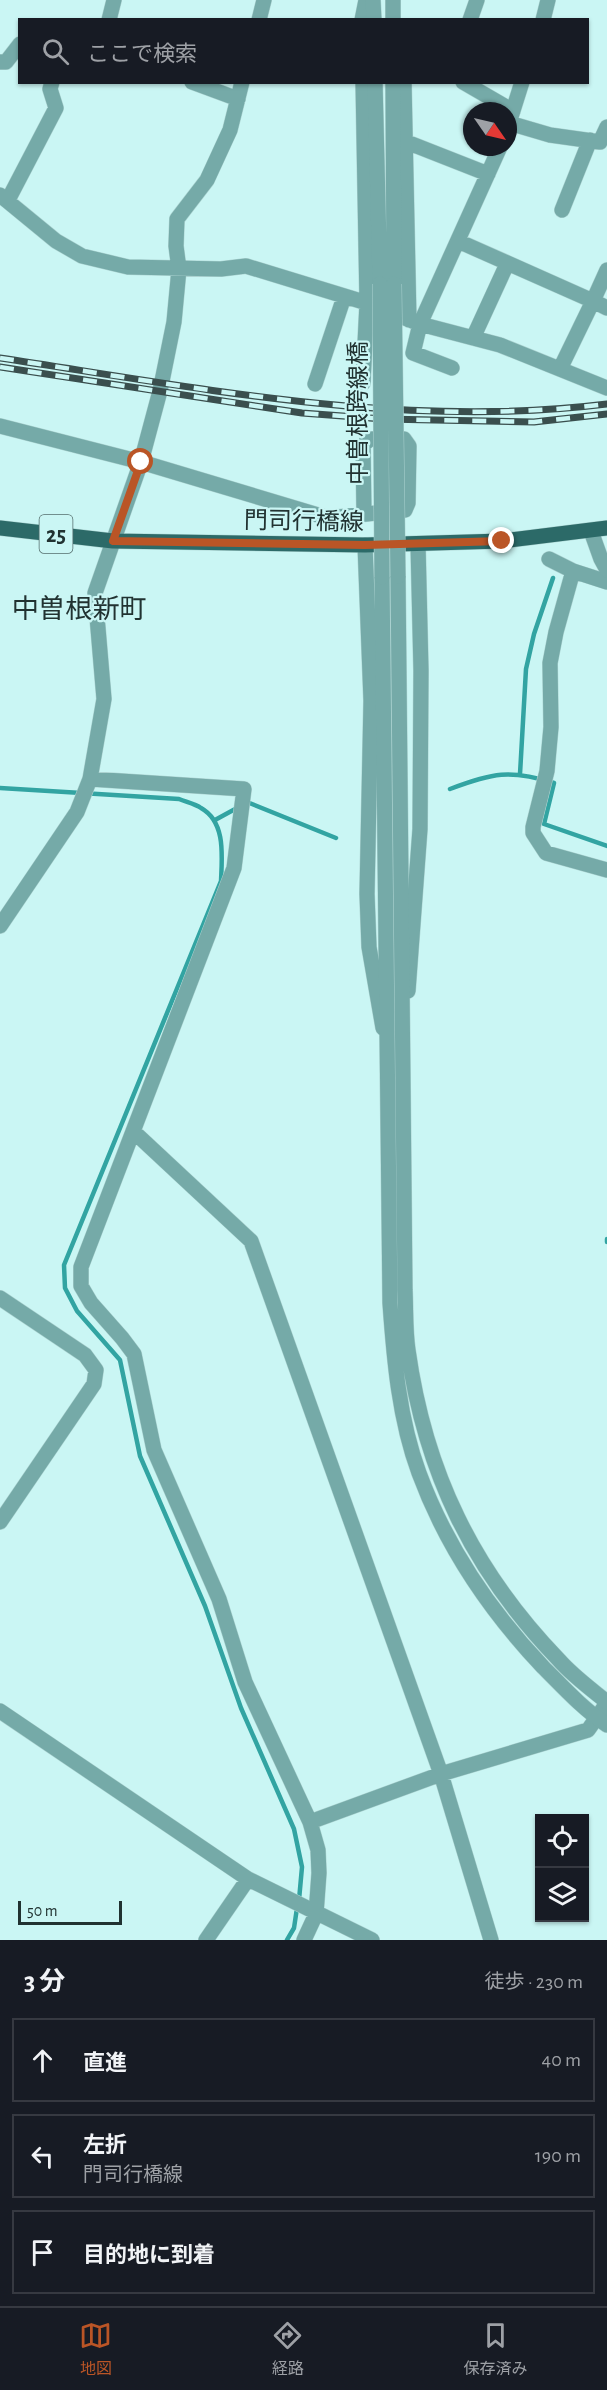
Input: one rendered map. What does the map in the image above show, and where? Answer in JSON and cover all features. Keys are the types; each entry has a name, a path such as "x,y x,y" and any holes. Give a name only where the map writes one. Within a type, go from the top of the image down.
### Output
{"main road":[{"name":"門司行橋線","path":"0,528 113,541 365,545 502,541 607,528"}],"street":[{"path":"110,18 114,0"},
{"path":"260,18 264,0"},
{"path":"362,18 366,0"},
{"path":"373,0 374,18"},
{"path":"394,0 395,18"},
{"path":"471,18 477,0"},
{"path":"544,18 548,0"},
{"path":"0,62 6,62 18,47"},
{"path":"51,84 50,89 56,108 4,197 56,241 82,256 128,267 221,269 246,266 367,303 415,322 500,345 607,388"},
{"path":"197,84 238,99"},
{"path":"0,926 77,812 89,781 104,699 95,593 141,462 160,391 174,322 179,269 176,246 177,219 207,180 231,130 242,84"},
{"path":"363,84 367,303 363,383"},
{"path":"375,84 387,284"},
{"path":"387,284 393,84"},
{"path":"404,84 404,141 415,322 413,353 452,368"},
{"path":"465,84 488,102"},
{"path":"516,102 521,84"},
{"path":"517,123 550,135 600,142 607,127"},
{"path":"562,210 590,140"},
{"path":"404,141 488,174"},
{"path":"415,322 458,241 496,156"},
{"path":"458,241 607,308"},
{"path":"473,338 507,264"},
{"path":"560,369 607,270"},
{"name":"中曽根跨線橋","path":"387,284 398,576 394,1053"},
{"name":"中曽根跨線橋","path":"387,284 382,577 394,1053"},
{"path":"315,384 344,297"},
{"path":"0,426 141,462 328,518 405,510 408,503 409,446 404,439 370,439 363,445 364,514"},
{"path":"591,531 600,559 607,570"},
{"path":"418,544 421,671 420,829 394,1053 390,1303 393,1354 403,1412 418,1471 441,1524 477,1587 513,1635 558,1682 601,1721"},
{"path":"310,1822 441,1774 588,1730 601,1721 607,1702 560,1662 529,1628 482,1565 452,1509 428,1443 415,1395 407,1347 394,1053 369,947 367,894 371,701 365,545"},
{"path":"549,559 573,571 607,582"},
{"path":"573,571 550,663 551,727 547,771 533,833 546,853 607,870"},
{"path":"89,781 244,789 234,868 81,1267 81,1286 90,1303 134,1354 153,1450 219,1599 245,1682 310,1822 318,1850 319,1874 304,1940"},
{"path":"133,1131 251,1241 441,1774 491,1940"},
{"path":"0,1298 84,1355 96,1370 94,1384 0,1522"},
{"path":"0,1712 248,1879 372,1940"},
{"path":"206,1940 248,1879"}],"waterway":[{"path":"520,774 526,669 534,634 553,578"},
{"path":"450,789 478,779 501,775 525,776 554,783 544,824 607,846"},
{"path":"0,788 179,799 209,814 219,831 222,851 221,881 64,1265 65,1288 77,1311 120,1360 140,1456 205,1606 241,1708 294,1829 302,1867 299,1900"},
{"path":"247,802 336,838"},
{"path":"215,820 237,808"},
{"path":"287,1940 294,1928 297,1908"}],"railway":[{"path":"0,358 226,392 302,402 378,408 455,412 531,410 607,404"},
{"path":"0,367 302,413 383,419 534,422 607,414"}],"district":[{"name":"中曽根新町","path":"79,609"}],"route":[{"path":"141,462 113,541 365,545 502,541"}]}
